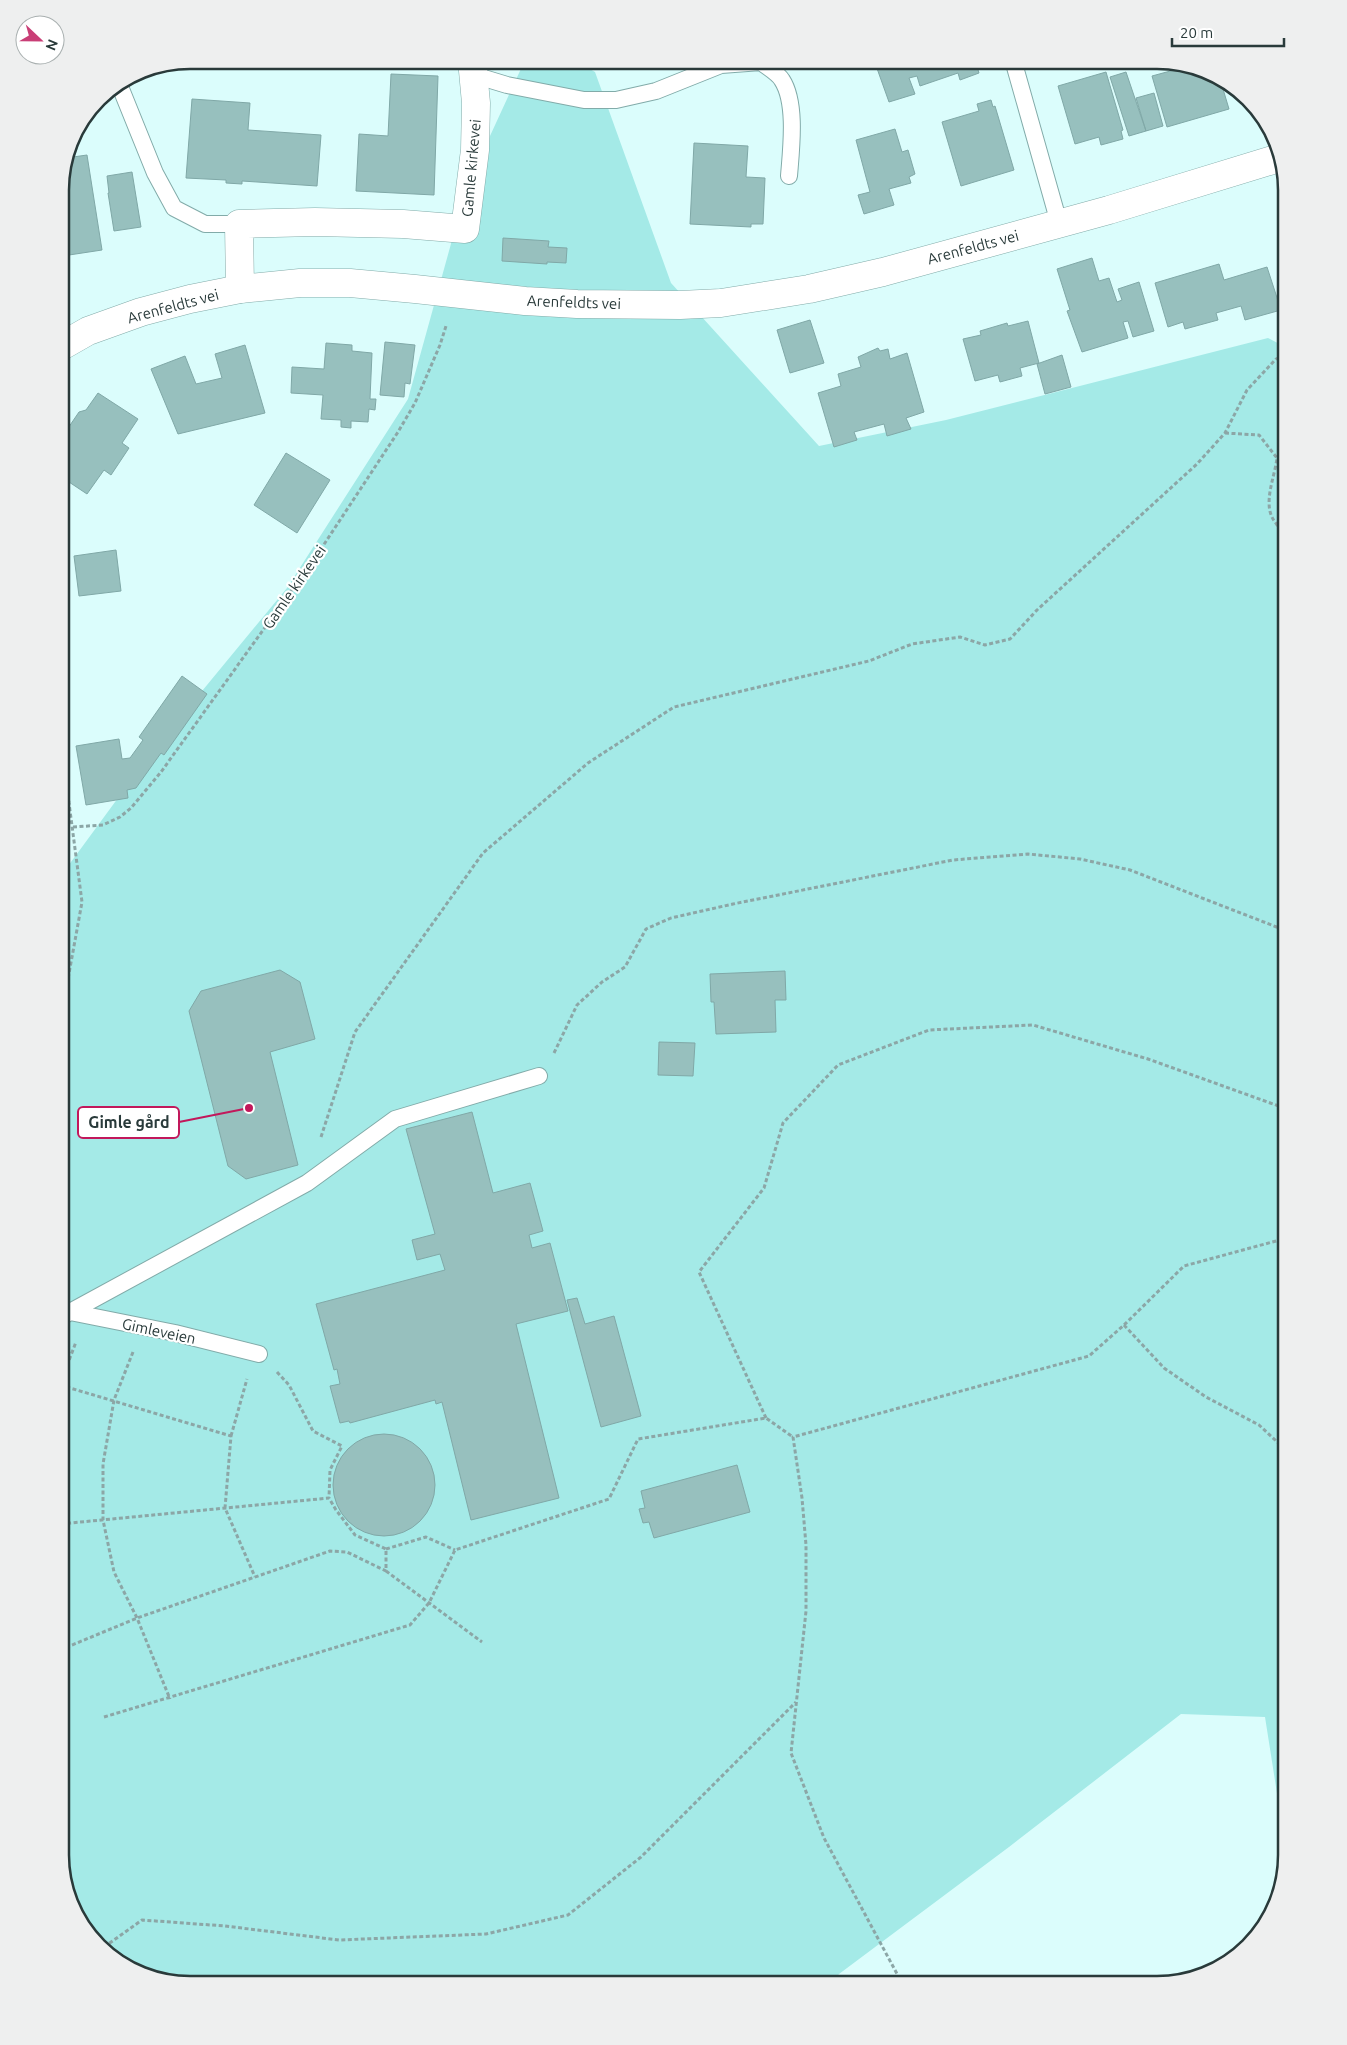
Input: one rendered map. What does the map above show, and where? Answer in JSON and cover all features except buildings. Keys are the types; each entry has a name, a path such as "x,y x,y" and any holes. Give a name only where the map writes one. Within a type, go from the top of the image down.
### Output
{"street":[{"name":"Gamle kirkevei","path":"239,224 315,222 403,224 464,230 475,150 476,103 473,69"},
{"name":"Arenfeldts vei","path":"69,343 88,331 142,312 190,299 240,289 300,283 350,283 525,301 577,304 680,305 722,302 809,289 883,272 1110,210 1274,159"},
{"path":"239,224 240,289"},
{"name":"Arenfeldts vei","path":"69,331 88,331"}],"lane":[{"path":"475,69 507,85 584,100 616,100 656,91 711,69"},
{"path":"770,69 782,79 791,106 789,176"},
{"path":"1016,69 1059,223"},
{"name":"Gamle kirkevei","path":"122,90 155,173 174,208 206,224 239,224"},
{"path":"69,1313 307,1183 395,1119 539,1076"},
{"name":"Gimleveien","path":"69,1315 87,1316 142,1327 260,1354"}],"path":[{"name":"Gamle kirkevei","path":"73,827 103,825 120,817 131,808 161,772 295,586 387,449 415,403 440,345 456,293"},
{"path":"307,1183 355,1032 483,853 588,763 674,707 869,661 912,644 960,637 985,645 1010,640 1036,610 1197,464 1225,433 1246,390 1278,358"},
{"path":"1225,433 1259,435 1277,458 1268,498 1272,517 1278,525"},
{"path":"69,791 82,902 69,974"},
{"path":"539,1076 548,1068 577,1005 602,982 625,967 646,929 671,918 732,904 953,860 1028,854 1080,859 1130,870 1278,928"},
{"path":"898,1976 824,1838 791,1753 806,1611 806,1545 802,1498 793,1437 766,1418 699,1272 764,1188 783,1123 838,1066 929,1030 1033,1025 1148,1059 1278,1105"},
{"path":"793,1437 1089,1356 1124,1325 1184,1266 1278,1240"},
{"path":"69,1361 87,1316"},
{"path":"1124,1325 1164,1368 1206,1397 1259,1424 1278,1442"},
{"path":"142,1327 114,1400 103,1464 103,1520 114,1572 137,1618 170,1698"},
{"path":"255,1577 225,1508 231,1436 245,1384 260,1354 290,1385 313,1431 342,1446 330,1470 329,1498 336,1510 355,1535 386,1549 426,1538 455,1550 608,1499 638,1438 766,1418"},
{"path":"69,1387 231,1436"},
{"path":"69,1523 329,1498"},
{"path":"386,1549 386,1571"},
{"path":"69,1646 137,1618 330,1550 347,1552 386,1571 482,1642"},
{"path":"104,1717 410,1625 429,1603 455,1550"},
{"path":"108,1944 142,1920 224,1926 340,1940 486,1934 568,1914 641,1857 797,1701"}],"shaded area":[{"path":"521,69 590,69 595,72 671,283 819,446 946,420 1268,338 1278,343 1278,1800 1265,1717 1181,1714 838,1976 182,1976 151,1970 136,1964 116,1951 104,1941 85,1916 73,1887 69,1855 69,865 151,753 287,588 408,399 467,186"}],"place":[{"name":"Gimle gård","path":"249,1108"}]}
